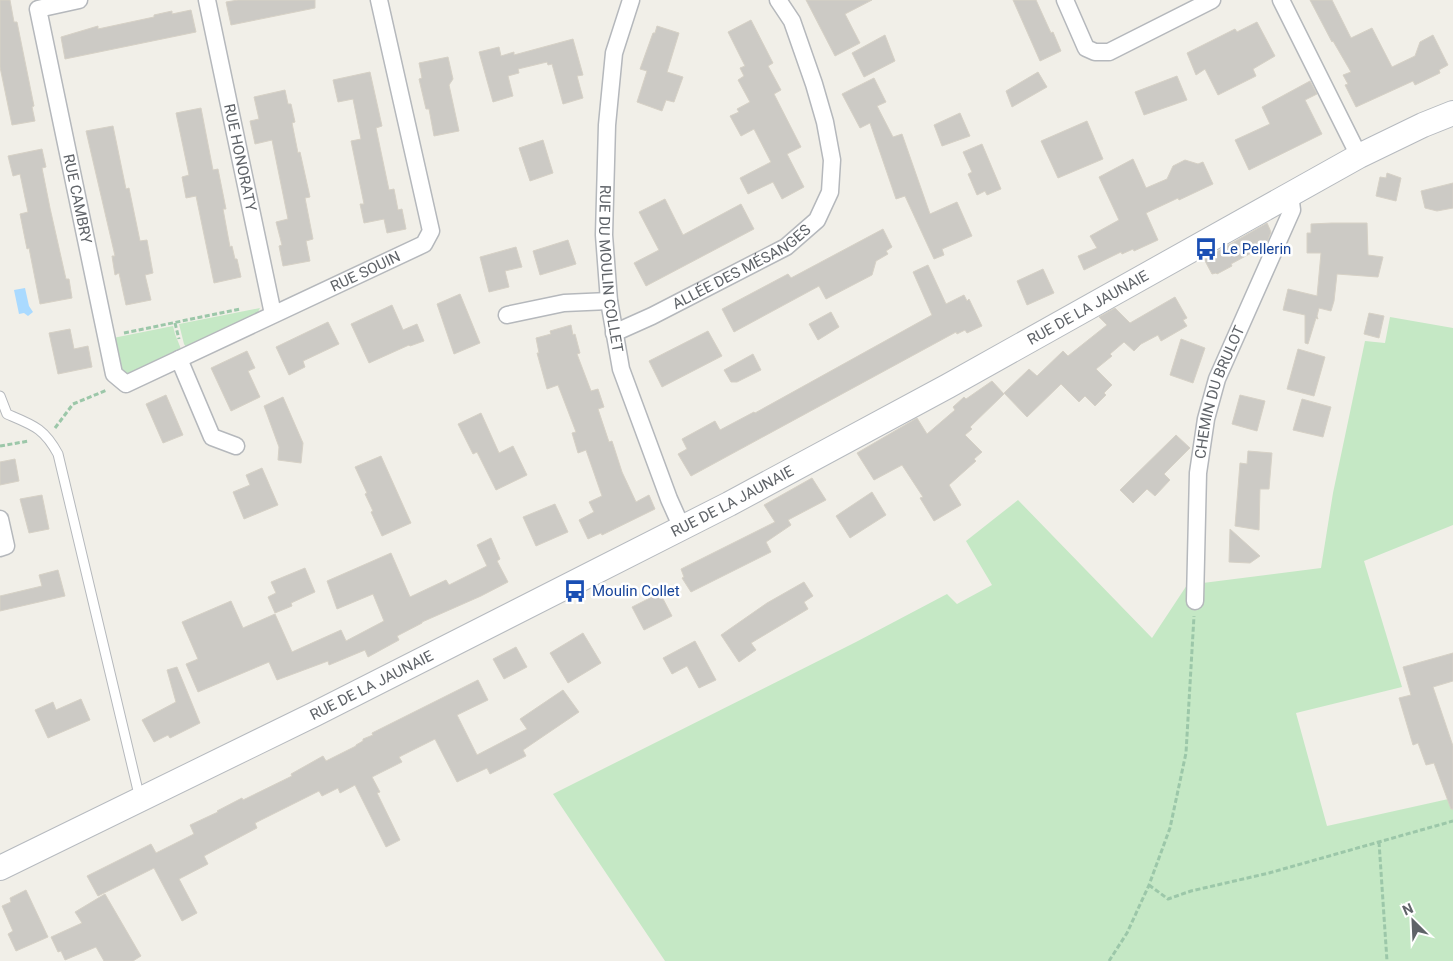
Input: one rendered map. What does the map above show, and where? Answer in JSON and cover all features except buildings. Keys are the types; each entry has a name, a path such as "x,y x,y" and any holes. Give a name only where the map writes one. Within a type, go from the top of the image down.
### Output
{"main road":[{"name":"RUE DE LA JAUNAIE","path":"0,868 315,714 682,528 948,386 1359,156 1423,125 1453,113"}],"street":[{"name":"RUE CAMBRY","path":"79,0 38,9 114,374 123,381"},
{"name":"RUE HONORATY","path":"207,0 272,309"},
{"name":"RUE SOUIN","path":"123,381 179,359 272,309 424,244 431,231 379,0"},
{"name":"RUE DU MOULIN COLLET","path":"631,0 614,53 608,125 604,235 609,301 621,369 669,499 682,528"},
{"name":"ALLÉE DES MÉSANGES","path":"614,333 652,316 786,247 817,220 830,192 832,160 825,122 814,84 792,21 778,0"},
{"path":"1065,0 1086,48 1095,52 1109,52 1212,0"},
{"path":"1281,0 1359,156"},
{"name":"CHEMIN DU BRULOT","path":"1195,600 1198,473 1206,419 1217,379 1292,210 1290,194"},
{"path":"507,315 564,303 609,301"},
{"path":"179,359 212,437 236,446"},
{"path":"0,519 6,546 0,548"}],"lane":[{"path":"0,396 7,414 29,423 49,437 58,454 140,800"}],"path":[{"path":"106,337 272,309"},
{"path":"0,446 49,437 73,404 123,381"},
{"path":"1109,961 1127,933 1149,885 1170,828 1186,753 1195,600"},
{"path":"1149,885 1168,899 1191,891 1269,873 1453,821"},
{"path":"1380,842 1387,961"}],"green space":[{"path":"260,308 257,314 186,347 184,344 179,324"},
{"path":"1390,317 1453,328 1453,525 1364,561 1402,687 1296,713 1327,826 1453,798 1453,961 665,961 553,794 856,642 947,594 957,604 992,585 966,541 1018,500 1152,638 1187,585 1321,568 1333,493 1365,341 1385,343"},
{"path":"173,326 181,349 128,375 121,372 113,338"}],"water":[{"path":"25,288 29,306 33,312 28,316 24,313 19,314 14,290"}],"place":[{"name":"Le Pellerin","path":"1206,249"},
{"name":"Moulin Collet","path":"575,591"}]}
